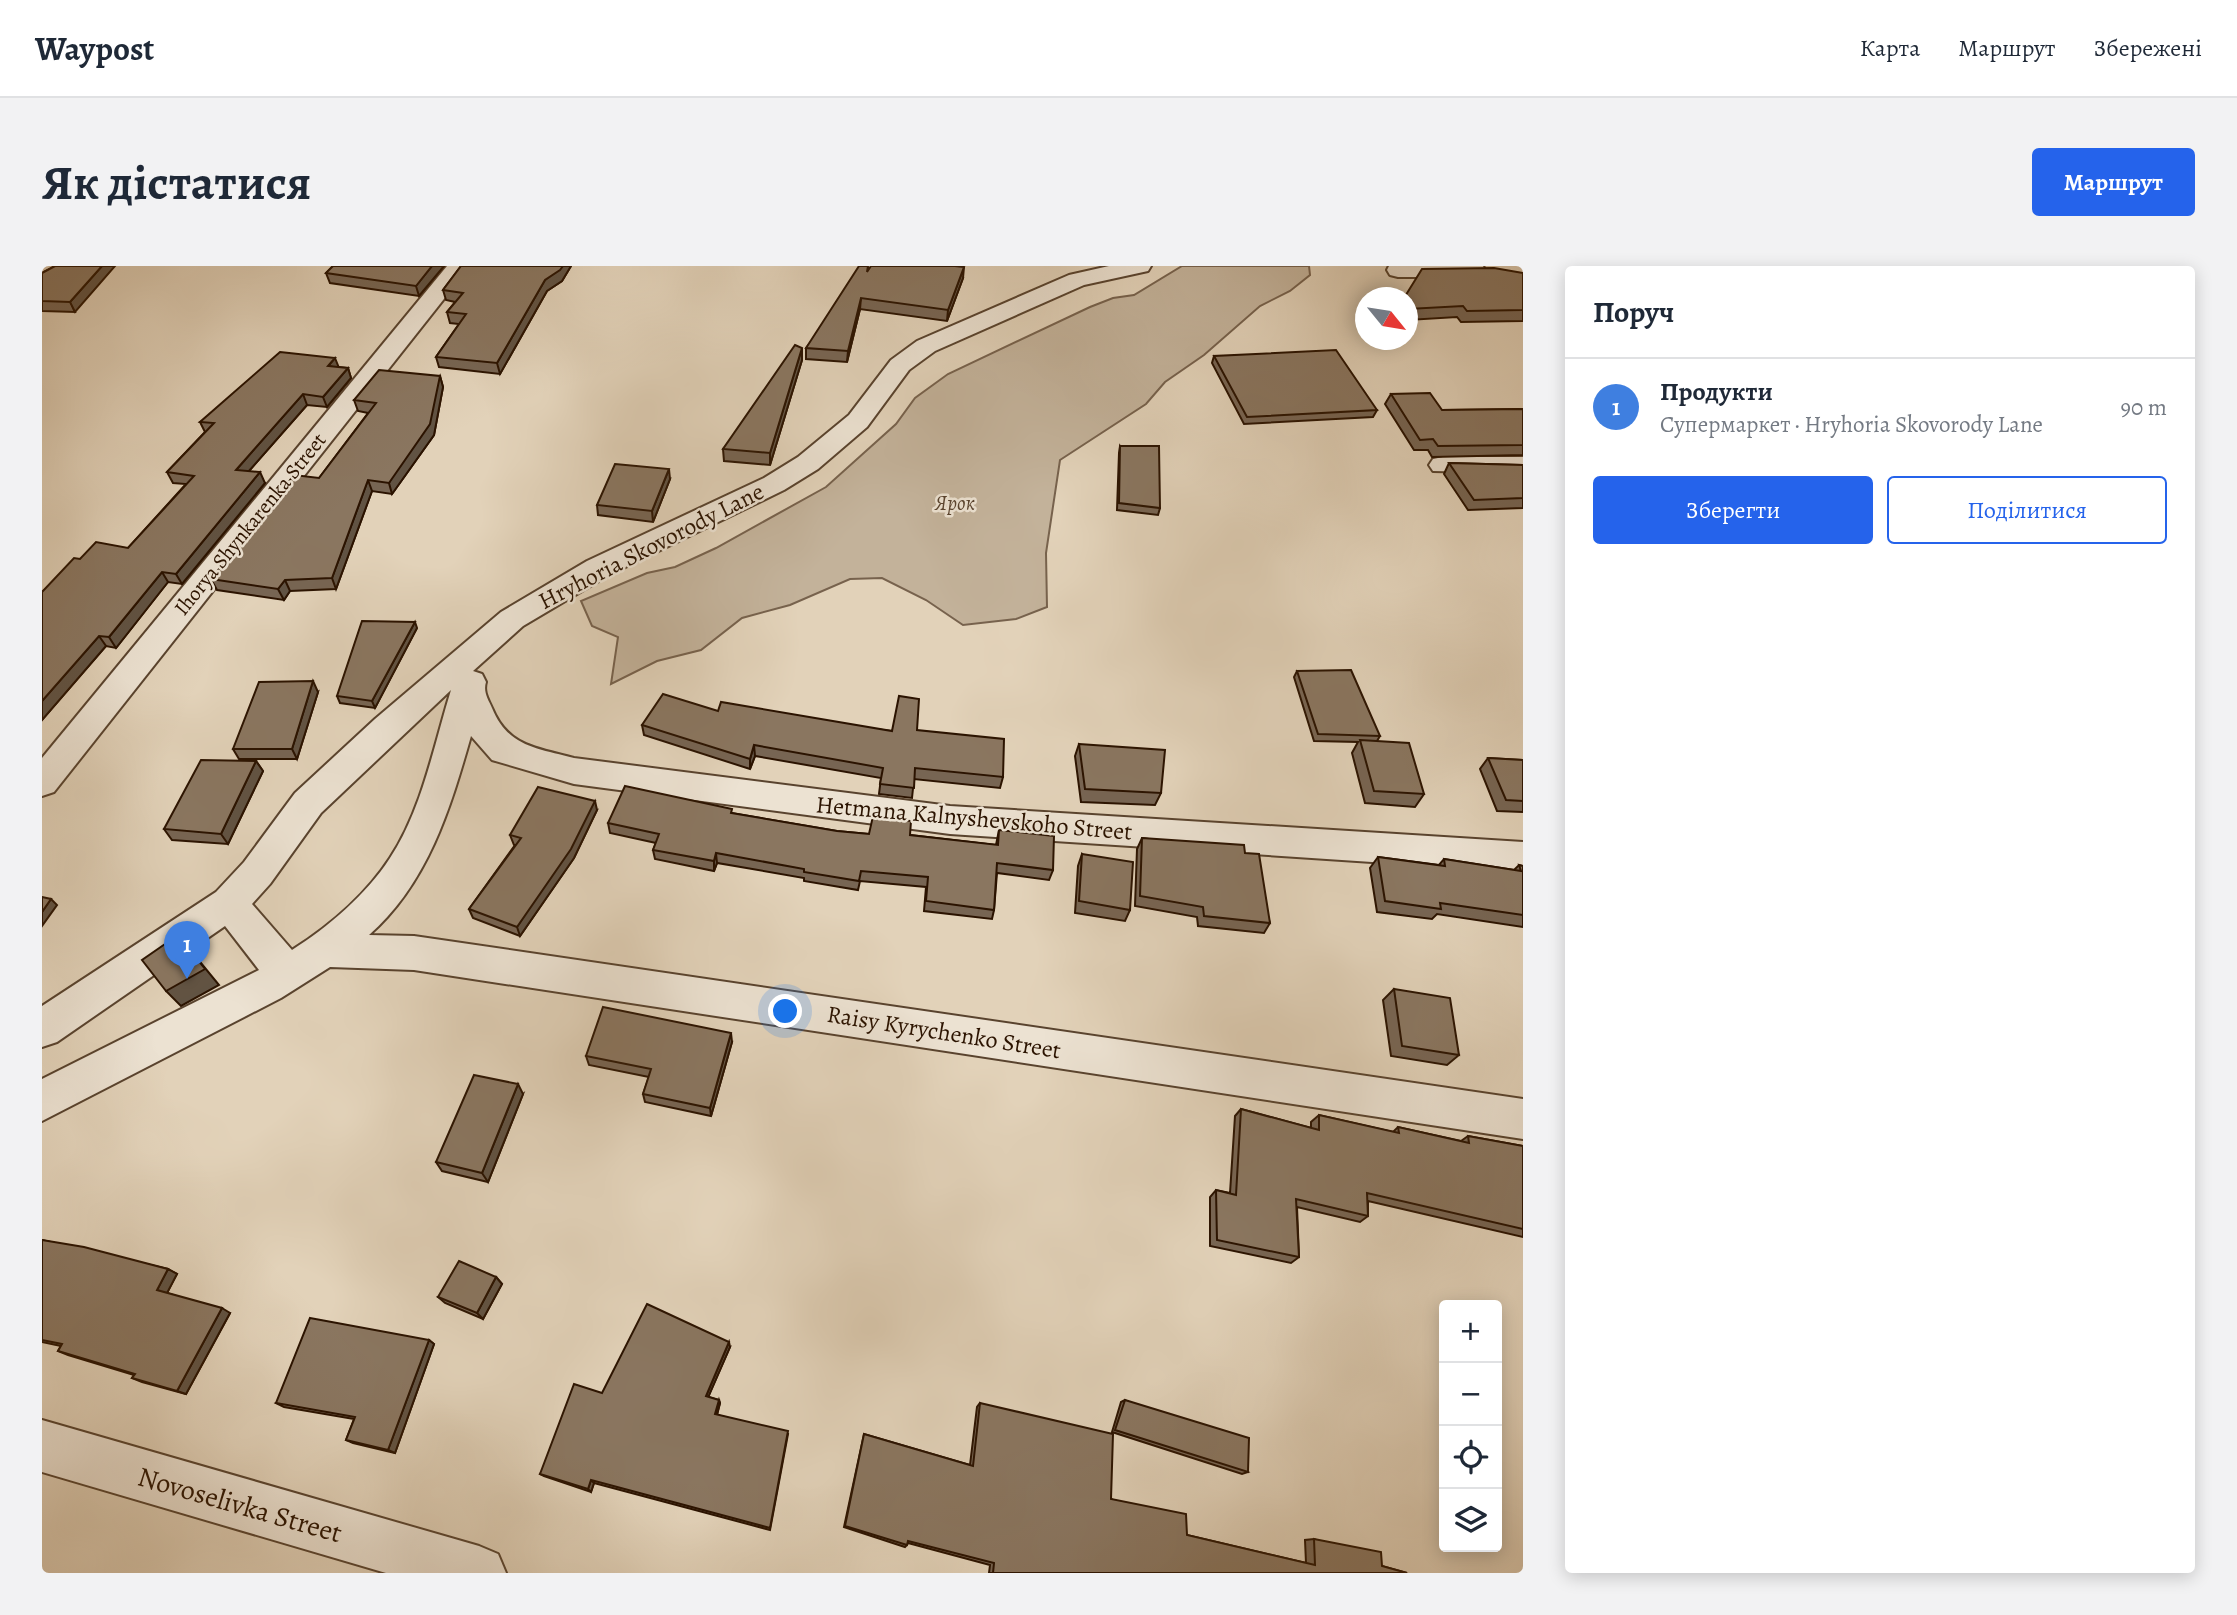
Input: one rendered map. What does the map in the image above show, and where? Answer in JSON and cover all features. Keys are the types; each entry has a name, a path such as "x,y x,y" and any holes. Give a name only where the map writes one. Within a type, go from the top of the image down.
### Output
{"street":[{"name":"Ihorya Shynkarenka Street","path":"42,783 459,266"},
{"name":"Hryhoria Skovorody Lane","path":"42,1029 229,903 257,873 308,803 512,618 547,596 774,484 808,464 858,421 900,365 926,346 1077,280 1140,266"},
{"path":"1398,270 1486,269"},
{"path":"1443,465 1523,465"},
{"path":"42,1101 141,1053 290,972 324,950 365,915 405,867 433,805 467,689 486,641"},
{"name":"Hetmana Kalnyshevskoho Street","path":"467,689 484,730 504,751 574,771 950,820 1523,857"},
{"path":"229,903 267,953 290,972"},
{"name":"Raisy Kyrychenko Street","path":"324,950 383,949 426,954 1523,1119"},
{"name":"Novoselivka Street","path":"42,1446 479,1573"}],"green space":[{"name":"Ярок","path":"1182,266 1309,266 1310,275 1290,291 1260,306 1204,355 1165,382 1146,404 1060,460 1046,553 1047,607 1016,619 963,625 926,600 882,578 850,579 790,605 742,618 701,650 657,661 611,684 618,637 592,626 581,601 647,573 675,567 716,548 826,487 896,424 915,398 948,374 1090,307 1113,298 1134,295"}],"building":[{"path":"55,266 102,266 70,302 42,301 42,273"},
{"path":"333,266 432,266 416,286 326,273"},
{"path":"461,266 563,266 545,280 497,363 436,357 466,314 447,312 463,293 443,290"},
{"path":"859,266 868,266 867,272 871,266 964,267 948,310 861,298 848,351 806,348"},
{"path":"1494,268 1523,273 1523,310 1467,311 1463,306 1418,308 1418,287 1411,287 1422,269"},
{"path":"795,345 802,348 770,453 723,449"},
{"path":"1336,350 1377,410 1247,417 1214,356"},
{"path":"280,352 335,358 328,366 348,368 323,397 303,394 236,470 260,472 176,574 162,572 109,637 99,636 42,701 42,592 74,558 80,559 96,542 128,548 194,476 167,472 214,423 200,422"},
{"path":"379,370 440,376 430,424 389,483 368,480 332,578 285,580 278,589 211,579 294,475 319,478 376,403 354,400"},
{"path":"1430,393 1442,410 1523,409 1523,445 1438,446 1433,439 1420,440 1391,394"},
{"path":"1120,446 1159,446 1160,508 1119,503"},
{"path":"1449,463 1523,465 1523,498 1474,500"},
{"path":"615,464 669,469 652,511 597,505"},
{"path":"362,621 415,622 372,701 337,696"},
{"path":"1351,670 1380,736 1318,734 1297,671"},
{"path":"313,681 292,749 233,749 259,682"},
{"path":"663,694 718,711 721,702 892,731 899,696 919,699 917,730 1004,739 1003,777 915,768 914,788 880,784 883,768 754,745 750,759 642,725"},
{"path":"1360,740 1409,743 1424,794 1374,791"},
{"path":"1079,744 1165,750 1161,793 1085,789"},
{"path":"1488,758 1523,760 1523,801 1506,800"},
{"path":"201,760 256,761 221,834 164,829"},
{"path":"625,786 732,809 731,813 837,831 869,834 873,816 911,821 910,835 998,845 999,830 1054,836 1053,870 997,863 994,910 926,901 928,877 861,871 859,881 716,853 714,861 653,850 659,834 608,823"},
{"path":"538,787 595,801 571,849 517,927 469,909 521,838 510,835"},
{"path":"1142,838 1244,845 1245,853 1259,854 1270,923 1204,916 1203,907 1140,896"},
{"path":"1082,854 1133,862 1130,910 1079,901"},
{"path":"1378,857 1445,866 1444,859 1521,871 1519,865 1523,866 1523,915 1440,903 1441,909 1385,901"},
{"path":"42,897 51,899 42,912"},
{"path":"178,935 205,969 166,991 142,960"},
{"path":"1394,989 1450,998 1459,1055 1402,1046"},
{"path":"603,1007 731,1033 710,1108 643,1094 651,1069 586,1056"},
{"path":"474,1075 518,1084 482,1173 436,1162"},
{"path":"1241,1109 1319,1130 1319,1115 1399,1133 1398,1127 1469,1143 1468,1136 1523,1146 1523,1229 1367,1193 1368,1216 1296,1199 1299,1257 1217,1240 1216,1190 1236,1195"},
{"path":"42,1240 84,1247 168,1269 157,1290 222,1308 177,1391 132,1378 135,1374 58,1351 62,1344 42,1340"},
{"path":"459,1261 496,1277 477,1313 438,1297"},
{"path":"647,1304 729,1342 706,1396 719,1400 715,1414 788,1431 770,1528 591,1480 588,1489 540,1474 574,1384 602,1393"},
{"path":"310,1318 429,1340 388,1450 346,1440 355,1417 276,1403"},
{"path":"1125,1400 1249,1438 1248,1472 1115,1430"},
{"path":"980,1403 1113,1434 1111,1499 1186,1514 1187,1535 1315,1565 1314,1539 1381,1552 1382,1566 1407,1573 993,1573 994,1563 908,1541 907,1545 845,1526 864,1434 973,1466"}],"place":[{"name":"Продукти","path":"187,979"}]}
